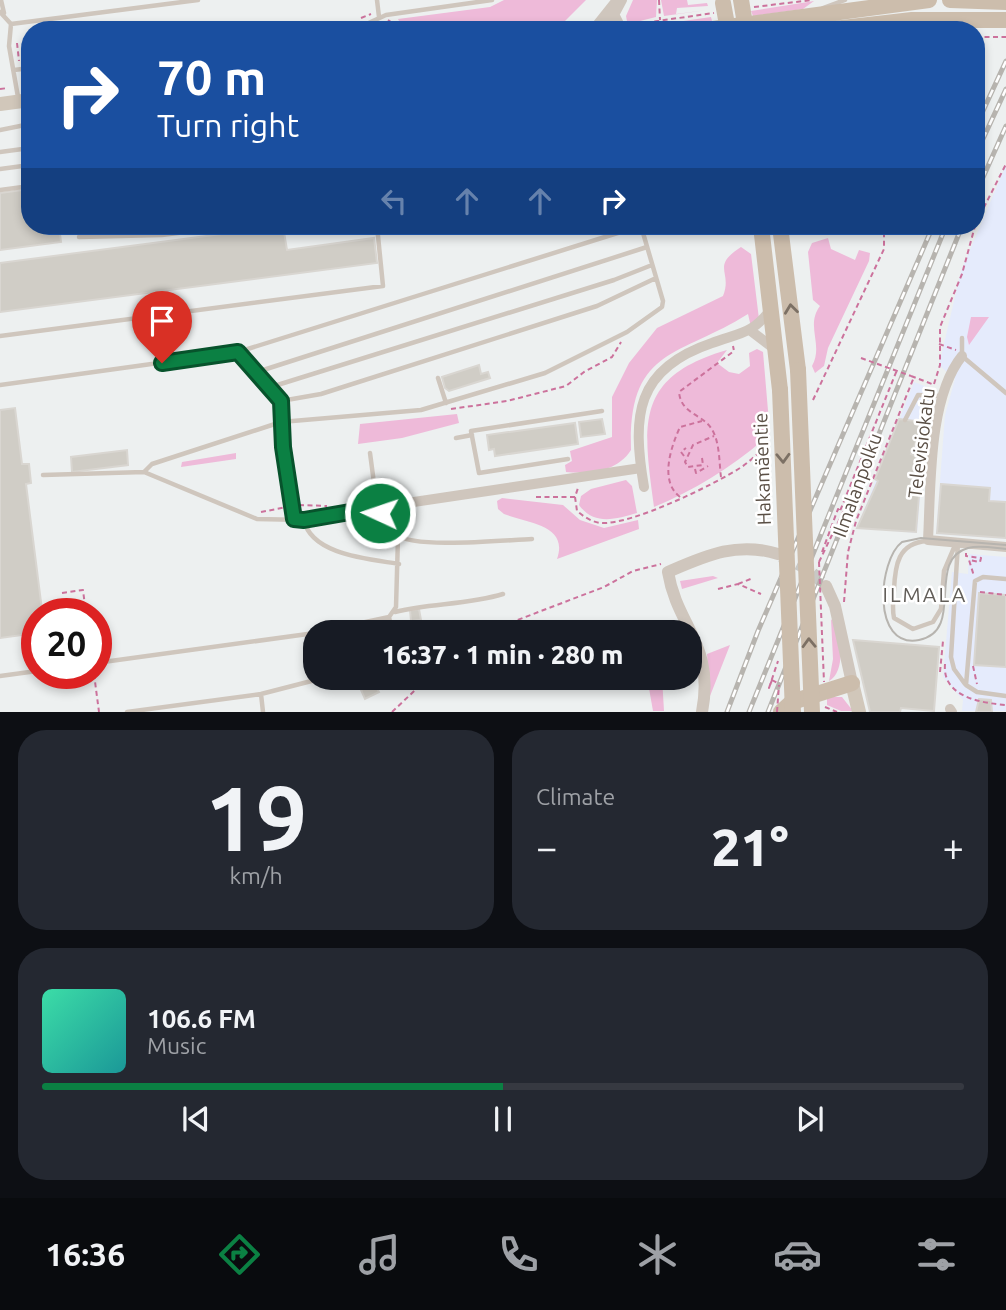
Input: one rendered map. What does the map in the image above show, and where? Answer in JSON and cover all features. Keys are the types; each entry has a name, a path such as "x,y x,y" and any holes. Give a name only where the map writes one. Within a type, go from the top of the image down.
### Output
{"main road":[{"path":"740,0 744,21"},
{"path":"765,21 931,0 930,21"},
{"path":"950,0 1006,2"},
{"path":"935,21 956,0"},
{"path":"722,1 726,21"},
{"path":"964,21 1006,20"},
{"path":"0,104 21,97"},
{"name":"Hakamäentie","path":"762,235 780,390 793,712"},
{"name":"Hakamäentie","path":"781,235 798,370 812,712"},
{"path":"779,712 792,702 852,683 859,712"}],"street":[{"path":"612,21 620,0"},
{"path":"601,21 620,0"},
{"path":"615,16 618,21"},
{"path":"644,487 638,422 648,390 675,360 692,350 751,331 772,308"},
{"path":"751,331 777,351"},
{"name":"Televisiokatu","path":"928,540 941,396 952,369 962,356"},
{"path":"327,515 641,468"},
{"path":"928,540 1006,547"},
{"path":"702,712 705,680 702,657 667,567 736,548 753,548 778,555"},
{"path":"826,586 835,606 852,683"}],"lane":[{"path":"1,0 2,13 12,23"},
{"path":"28,21 198,0"},
{"path":"377,0 379,17"},
{"path":"371,21 386,15 492,0"},
{"path":"812,14 831,3 845,0"},
{"path":"12,23 21,22"},
{"path":"12,23 8,34 13,70 21,87"},
{"path":"13,70 20,69"},
{"path":"1,129 21,126"},
{"path":"0,152 21,149"},
{"path":"0,169 21,166"},
{"path":"0,190 21,187"},
{"path":"79,237 162,235"},
{"path":"0,335 383,286 378,235"},
{"path":"0,385 238,352 611,235"},
{"path":"144,472 152,464 281,422 422,410 545,373 627,332 662,307 643,235"},
{"path":"257,372 647,247"},
{"path":"271,387 614,280 652,265"},
{"path":"281,401 321,394 597,306 656,278"},
{"path":"962,338 962,356 1006,393"},
{"path":"238,352 281,401 281,422 294,519"},
{"path":"438,378 446,403"},
{"path":"905,420 918,395 941,396"},
{"path":"568,459 479,473 471,431 602,411"},
{"path":"456,438 472,435"},
{"path":"370,453 378,507 384,523 398,537 440,543 532,539"},
{"path":"43,475 144,472 257,519 304,520 327,515"},
{"path":"304,520 310,535 320,543 366,559 399,564"},
{"path":"395,612 398,537"},
{"path":"928,540 907,547 897,559 895,569 894,618 913,629 927,627 938,616 944,571 957,543"},
{"path":"957,543 951,657 954,669 966,685 977,692 1006,696"},
{"path":"966,685 973,589 977,579 1006,579"},
{"path":"375,620 416,606 475,602 503,594"},
{"path":"112,661 303,634"},
{"path":"0,676 21,673"},
{"path":"127,712 261,694 303,683"},
{"path":"261,694 263,712"}],"path":[{"path":"659,0 660,21"},
{"path":"761,0 763,6"},
{"path":"386,15 388,21"},
{"path":"12,23 21,74"},
{"path":"985,37 1006,37"},
{"path":"985,206 1006,164"},
{"path":"812,400 884,249 884,235"},
{"path":"862,358 934,384 940,365 940,327 962,274 973,235"},
{"path":"450,409 507,401 566,386 584,372 612,357 627,332"},
{"path":"721,478 715,435 709,424 685,408 679,392 734,351 730,337"},
{"path":"938,344 962,356"},
{"path":"823,552 820,551 838,509 840,510 897,370"},
{"name":"Ilmalanpolku","path":"843,606 848,552 856,521 912,376"},
{"path":"922,421 923,412"},
{"path":"681,497 676,494 669,477 670,448 680,427 702,421"},
{"path":"685,456 693,445 715,435"},
{"path":"580,477 575,497 577,511 600,523 633,517 721,478 741,467 775,439"},
{"path":"685,473 688,467 681,452 686,448"},
{"path":"688,467 703,465 702,458"},
{"path":"696,468 696,472 708,466"},
{"path":"536,497 575,497"},
{"path":"245,514 304,505"},
{"path":"813,577 843,512 840,510"},
{"path":"834,520 838,522"},
{"path":"966,552 966,556 981,558 981,562 969,560 969,567 977,579"},
{"path":"517,620 604,587 633,571 667,567"},
{"path":"718,589 753,578"},
{"path":"738,584 761,594"},
{"path":"62,593 83,590 84,598"},
{"path":"978,592 1006,595"},
{"path":"948,634 946,676 967,699 1006,705"},
{"path":"940,672 943,641"},
{"path":"779,684 772,680 769,688 782,652"},
{"path":"779,712 781,676"},
{"path":"95,689 97,711"},
{"path":"392,712 415,690"}],"shaded area":[{"path":"504,0 586,0 565,21 398,19 490,7"},
{"path":"633,0 657,0 656,17 627,21 626,16"},
{"path":"661,0 687,0 688,5 707,3 708,6 677,8 676,14 707,10 664,16"},
{"path":"814,1 803,9 753,16 751,11"},
{"path":"711,17 712,21 683,21"},
{"path":"1006,165 1006,539 936,534 945,415 955,379 939,365 961,271 976,235 985,235 985,214"},
{"path":"828,238 831,249 855,260 859,250 870,253 869,261 828,348 824,366 815,373 812,366 816,351 814,321 820,306 813,300 808,252 812,243"},
{"path":"741,247 751,254 759,319 751,327 748,314 662,360 648,373 638,391 632,416 631,450 625,457 602,470 566,472 565,465 572,461 570,451 612,437 612,397 629,363 657,328 723,296 726,281 724,265"},
{"path":"971,317 989,317 969,345 967,337"},
{"path":"757,349 763,352 770,434 715,475 654,507 648,428 652,408 660,390 675,374 697,361 727,350 717,363 729,372 739,374 750,366 749,353"},
{"path":"914,382 930,388 917,533 857,528"},
{"path":"457,414 459,423 402,438 358,444 360,424"},
{"path":"236,453 236,459 181,467 182,462"},
{"path":"626,480 632,486 637,513 613,519 598,518 585,512 579,505 581,496 591,489"},
{"path":"502,498 563,505 580,520 604,528 638,520 639,529 557,559 559,548 552,532 534,523 504,514 498,509 497,501"},
{"path":"969,554 1006,557 1006,711 962,711 963,700 943,677 952,572 968,574"},
{"path":"713,576 718,578 682,589 680,581"},
{"path":"831,619 840,641 840,660 835,676 829,681 833,659"},
{"path":"730,645 710,696 707,654"},
{"path":"649,690 663,690 664,711 653,711"},
{"path":"827,697 842,697 853,711 841,711 827,705"}],"building":[{"path":"21,190 21,235 60,235 61,242 0,250 0,193"},
{"path":"214,235 284,235 287,250 374,238 377,263 0,312 0,263"},
{"path":"479,365 481,374 488,372 490,378 449,391 445,388 442,377"},
{"path":"15,408 22,464 29,464 31,483 26,484 40,598 21,598 21,635 0,638 0,410"},
{"path":"602,419 605,434 581,437 579,422"},
{"path":"899,419 924,422 911,454 922,459 916,532 857,528 878,481 875,479"},
{"path":"575,423 578,444 495,456 494,449 489,450 487,435"},
{"path":"127,450 128,465 72,472 71,457"},
{"path":"941,484 990,488 989,501 1006,502 1006,538 937,533"},
{"path":"979,593 1006,595 1006,667 974,665"},
{"path":"419,609 421,620 411,620 410,610"},
{"path":"853,640 939,647 934,711 901,708 900,712 870,712"},
{"path":"361,690 378,690 379,692 365,699"},
{"path":"979,699 991,700 992,712 976,712"}],"tunnel":[{"path":"781,556 808,569 826,586"}],"tram line":[{"path":"1006,545 921,538 902,542 894,552 884,583 886,618 893,631 904,639 919,640 933,634 940,624 944,610 946,580 955,555 973,547 1006,549"}],"railway":[{"path":"985,106 1006,61"},
{"path":"985,134 1006,89"},
{"path":"985,173 1006,126"},
{"path":"727,712 758,631 929,235"},
{"path":"749,712 942,235"},
{"path":"768,712 958,235"}],"district":[{"name":"ILMALA","path":"925,595"}],"route":[{"path":"162,363 238,352 274,390 281,401 286,478 294,519 304,520 379,507 380,513"}]}
